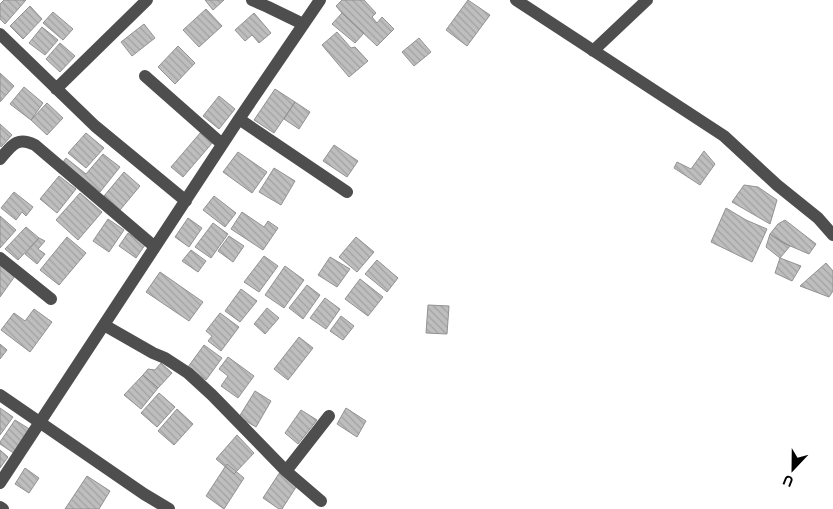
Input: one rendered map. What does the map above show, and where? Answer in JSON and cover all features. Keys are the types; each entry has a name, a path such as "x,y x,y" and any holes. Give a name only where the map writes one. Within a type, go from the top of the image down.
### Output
{"street":[{"path":"56,89 147,0"},
{"path":"252,0 303,24"},
{"path":"0,483 222,144 320,0"},
{"path":"516,0 724,136 777,185 818,218 833,235"},
{"path":"593,51 647,0"},
{"path":"0,34 95,126 186,201"},
{"path":"145,76 222,144"},
{"path":"239,119 347,192"},
{"path":"0,159 10,146 18,142 26,140 36,145 155,247"},
{"path":"0,258 51,299"},
{"path":"104,325 165,358 188,373 286,471 321,501"},
{"path":"0,395 144,494 169,509"},
{"path":"286,471 329,416"}],"building":[{"path":"4,0 26,0 5,24 0,19 0,4"},
{"path":"205,0 224,0 213,10"},
{"path":"342,0 364,0 376,13 372,17 377,23 382,17 394,29 377,46 336,6"},
{"path":"468,0 490,15 467,46 446,30"},
{"path":"30,6 42,19 23,39 10,26"},
{"path":"206,9 222,26 199,47 183,30"},
{"path":"53,12 73,29 63,40 43,23"},
{"path":"254,13 271,33 259,43 252,35 245,41 235,30"},
{"path":"342,13 364,33 355,43 332,24"},
{"path":"144,24 155,38 132,56 121,42"},
{"path":"42,27 58,40 45,55 29,43"},
{"path":"337,32 351,48 355,47 368,61 349,77 322,45"},
{"path":"419,38 431,52 414,66 402,52"},
{"path":"60,43 75,56 60,72 46,59"},
{"path":"178,46 195,63 175,84 158,67"},
{"path":"0,73 14,86 0,102"},
{"path":"24,87 43,103 31,120 10,104"},
{"path":"275,89 295,102 274,133 254,120"},
{"path":"219,96 235,109 219,129 203,116"},
{"path":"295,102 310,112 299,129 284,119"},
{"path":"47,103 63,118 47,135 31,120"},
{"path":"0,124 12,135 1,147 0,145"},
{"path":"201,132 213,142 183,177 171,167"},
{"path":"86,133 104,148 86,168 68,153"},
{"path":"334,145 358,161 347,177 323,161"},
{"path":"704,151 715,164 700,185 674,168 677,162 691,169"},
{"path":"238,152 267,172 252,193 223,172"},
{"path":"103,154 120,167 100,192 63,162 66,158 86,174"},
{"path":"274,168 295,181 281,205 259,192"},
{"path":"124,172 140,186 120,210 104,196"},
{"path":"59,176 76,189 57,213 40,199"},
{"path":"744,185 758,187 777,200 770,224 732,202"},
{"path":"14,192 33,207 26,216 22,212 16,220 1,208"},
{"path":"80,193 102,212 78,240 56,220"},
{"path":"214,196 236,213 225,227 203,210"},
{"path":"726,208 746,220 767,229 752,262 711,242"},
{"path":"242,212 264,227 268,221 278,228 263,250 231,229"},
{"path":"0,216 16,230 0,248"},
{"path":"188,218 202,228 189,247 175,237"},
{"path":"108,219 124,230 109,252 93,241"},
{"path":"785,220 816,244 809,254 781,242 770,234 778,224"},
{"path":"213,223 228,234 211,258 195,247"},
{"path":"26,227 39,238 18,260 5,249"},
{"path":"128,233 145,245 136,258 119,246"},
{"path":"770,234 790,246 780,258 766,247"},
{"path":"229,236 244,246 233,262 218,251"},
{"path":"67,237 86,253 59,285 40,270"},
{"path":"356,237 374,252 357,272 339,257"},
{"path":"39,238 45,241 38,249 45,254 37,264 25,254"},
{"path":"191,250 206,261 198,272 182,261"},
{"path":"264,256 278,266 259,292 244,282"},
{"path":"330,257 350,269 337,287 318,275"},
{"path":"780,258 801,266 792,281 775,273"},
{"path":"377,260 398,278 387,292 365,274"},
{"path":"826,263 833,271 833,291 829,297 800,286"},
{"path":"0,265 15,276 0,297"},
{"path":"285,266 304,280 284,308 265,295"},
{"path":"160,272 203,302 189,321 146,292"},
{"path":"360,279 383,297 368,316 345,299"},
{"path":"307,285 320,295 303,319 289,308"},
{"path":"241,289 257,301 240,322 225,311"},
{"path":"325,298 340,309 326,329 310,318"},
{"path":"428,305 449,306 447,334 426,333"},
{"path":"267,308 279,318 265,334 254,324"},
{"path":"34,309 52,322 30,352 1,330 14,313 25,321"},
{"path":"220,313 239,327 221,351 208,341 212,336 206,331"},
{"path":"341,316 354,326 343,340 330,331"},
{"path":"299,337 313,348 288,380 274,369"},
{"path":"0,344 7,350 0,359"},
{"path":"204,345 222,358 206,380 188,367"},
{"path":"228,357 254,376 238,398 221,386 228,376 219,369"},
{"path":"161,363 172,373 158,388 143,375 148,369 155,370"},
{"path":"143,375 158,388 141,409 124,395"},
{"path":"255,391 271,401 256,427 239,417"},
{"path":"159,393 175,407 157,427 141,413"},
{"path":"0,408 13,417 0,435"},
{"path":"346,408 366,421 357,437 337,424"},
{"path":"177,409 193,424 174,445 158,431"},
{"path":"301,410 317,420 298,444 285,433"},
{"path":"15,420 31,430 15,454 0,444 0,442"},
{"path":"237,435 254,453 234,474 216,459"},
{"path":"0,450 8,457 0,468"},
{"path":"227,464 244,478 224,509 206,496"},
{"path":"25,468 39,478 29,493 15,484"},
{"path":"280,472 298,484 282,509 279,509 263,498"},
{"path":"87,476 110,491 99,509 65,509"}]}
